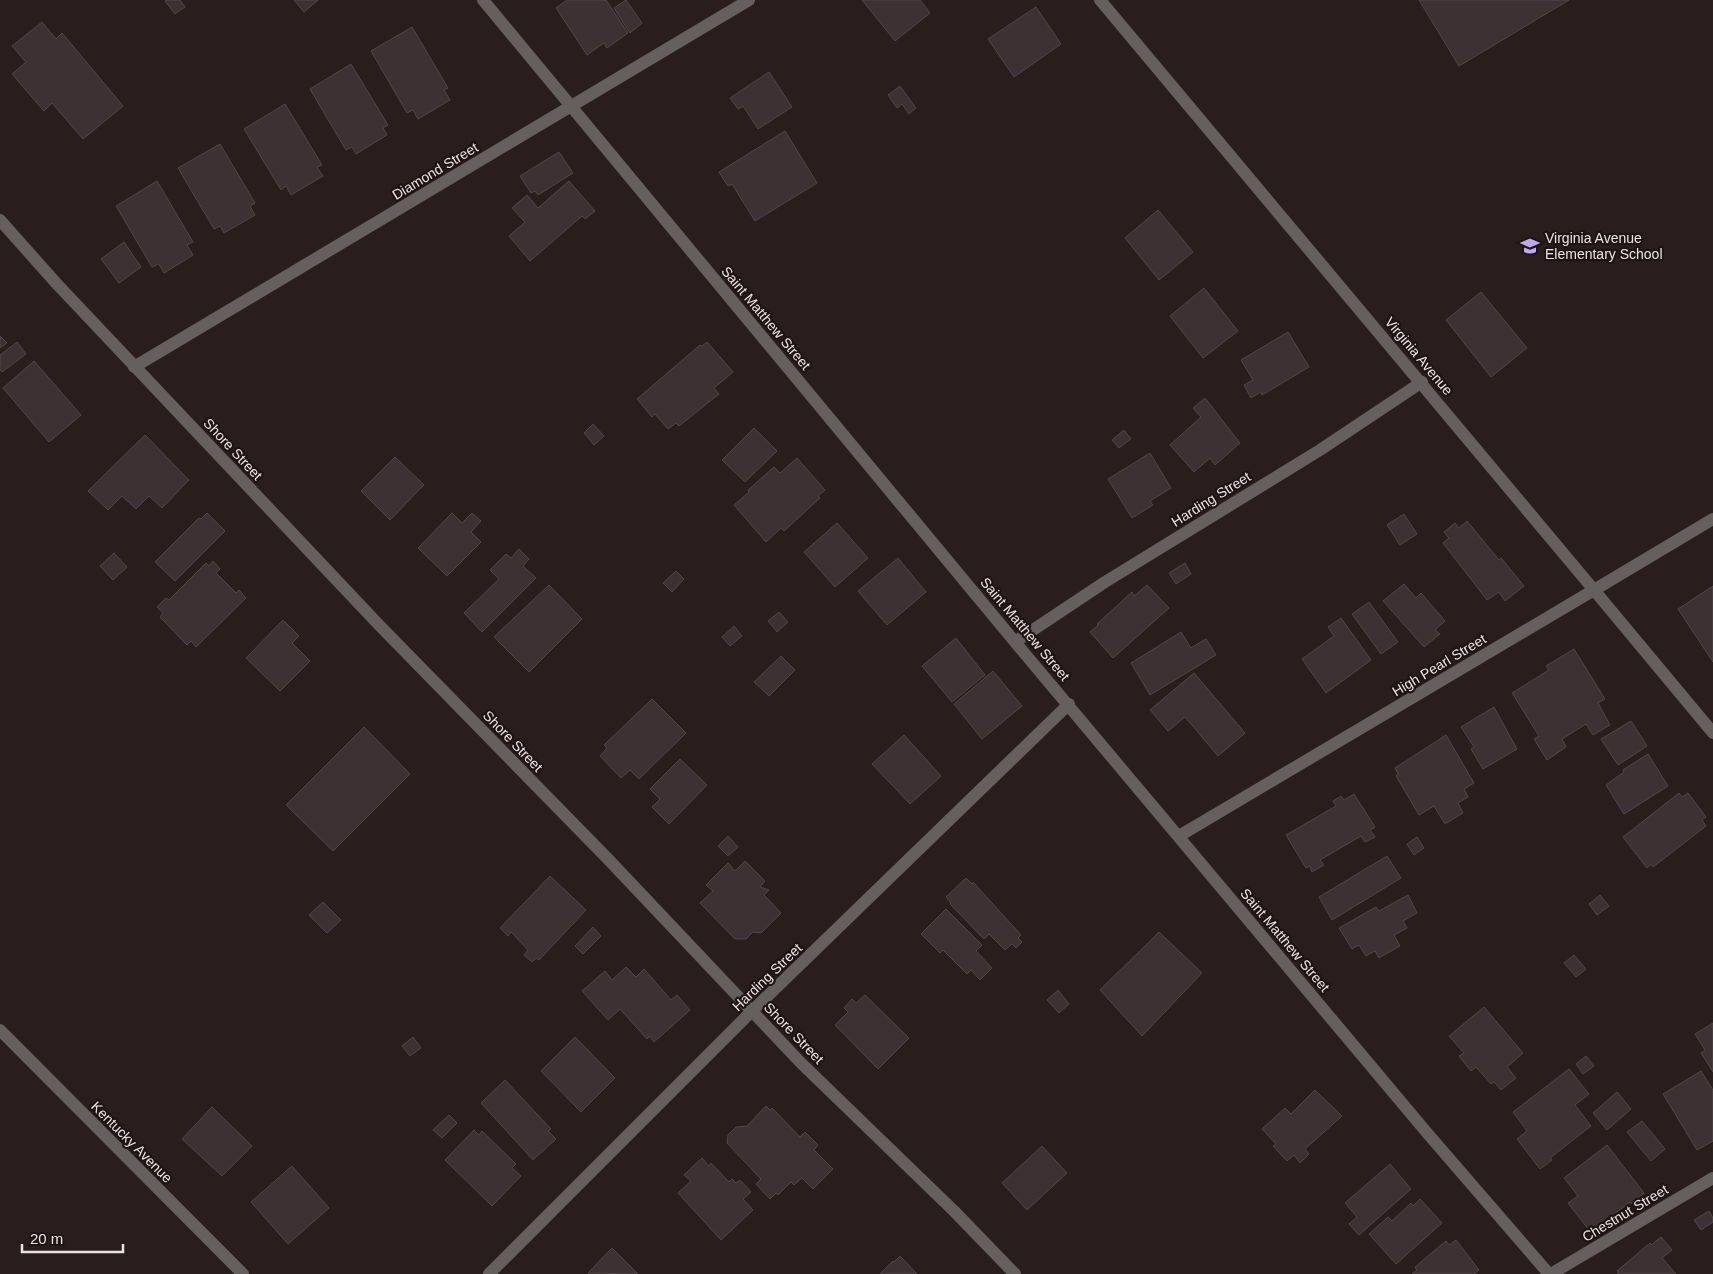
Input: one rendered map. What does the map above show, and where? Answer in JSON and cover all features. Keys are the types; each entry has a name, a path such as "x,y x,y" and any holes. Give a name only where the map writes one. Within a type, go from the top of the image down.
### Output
{"street":[{"name":"Saint Matthew Street","path":"483,0 1016,642 1428,1134 1550,1274"},
{"name":"Diamond Street","path":"134,367 750,0"},
{"name":"Virginia Avenue","path":"1100,0 1422,382 1713,734"},
{"name":"Shore Street","path":"0,220 134,367 379,625 608,859 802,1063 954,1211 1015,1274"},
{"name":"Harding Street","path":"1016,642 1104,582 1320,450 1422,382"},
{"name":"High Pearl Street","path":"1179,836 1713,519"},
{"name":"Harding Street","path":"488,1274 752,1011 1069,704"},
{"name":"Kentucky Avenue","path":"0,1030 239,1273"},
{"name":"Chestnut Street","path":"1550,1274 1713,1178"}],"building":[{"path":"180,0 185,7 175,14 165,1"},
{"path":"294,0 318,0 304,12"},
{"path":"567,0 606,0 628,33 607,48 604,43 587,55 556,8"},
{"path":"626,0 642,23 630,33 614,8"},
{"path":"862,0 920,0 930,13 895,41"},
{"path":"1419,0 1569,0 1459,66"},
{"path":"1036,7 1061,44 1014,77 988,39"},
{"path":"42,22 56,39 62,33 123,106 83,139 52,103 44,111 12,74 26,62 12,46"},
{"path":"412,27 448,88 444,90 450,100 418,119 413,110 407,113 371,51"},
{"path":"351,64 388,125 383,128 387,135 356,154 352,147 346,150 310,89"},
{"path":"769,72 792,107 758,129 743,106 738,109 730,98"},
{"path":"900,86 916,108 909,114 902,104 897,108 888,95"},
{"path":"285,104 322,165 317,167 323,176 291,195 286,186 281,190 244,129"},
{"path":"785,131 817,183 755,221 732,184 728,186 719,172"},
{"path":"220,144 255,203 250,206 255,215 224,233 220,226 214,229 178,168"},
{"path":"559,152 573,173 538,195 535,191 531,193 520,176"},
{"path":"157,181 193,242 187,245 193,255 164,273 159,264 152,267 116,206"},
{"path":"569,181 595,211 585,219 582,216 530,261 509,236 525,222 512,208 527,195 538,208"},
{"path":"1158,210 1193,252 1159,280 1125,238"},
{"path":"124,242 141,267 119,283 101,259"},
{"path":"1204,288 1238,331 1203,358 1170,316"},
{"path":"1481,292 1527,348 1491,377 1446,320"},
{"path":"1288,332 1309,367 1262,395 1261,392 1251,398 1244,385 1253,380 1241,360"},
{"path":"0,336 7,343 0,348"},
{"path":"17,342 26,354 2,372 0,370 0,355"},
{"path":"707,342 733,372 714,388 719,394 679,426 676,423 668,429 655,414 652,417 637,399 700,345 702,346"},
{"path":"34,361 81,415 49,442 3,388"},
{"path":"1205,398 1240,443 1215,465 1210,458 1194,472 1170,445 1201,417 1193,408"},
{"path":"593,424 604,436 594,445 584,433"},
{"path":"754,428 777,451 745,482 722,460"},
{"path":"1124,430 1131,439 1119,448 1112,440"},
{"path":"145,435 189,480 162,508 149,496 136,509 122,496 108,510 88,491"},
{"path":"1150,453 1171,488 1150,501 1153,505 1132,518 1108,479"},
{"path":"395,457 424,485 390,520 361,491"},
{"path":"797,458 825,490 818,496 820,498 784,531 781,528 766,542 734,505 774,467 780,473"},
{"path":"207,513 225,531 175,581 155,562 199,518 201,519"},
{"path":"452,513 462,523 472,513 481,521 471,532 481,542 447,576 418,548"},
{"path":"1404,514 1417,534 1400,545 1387,525"},
{"path":"1467,521 1499,560 1501,558 1524,586 1505,601 1499,592 1487,600 1443,543 1449,538 1444,532 1455,523 1459,528"},
{"path":"837,523 868,558 835,587 804,552"},
{"path":"519,549 529,559 523,566 536,578 482,632 464,613 499,579 490,570 506,554 511,558"},
{"path":"114,553 127,567 113,580 100,566"},
{"path":"898,558 926,592 887,625 858,591"},
{"path":"213,561 220,569 216,573 236,593 239,590 246,598 196,647 191,641 187,645 160,617 163,613 157,607 166,598 169,600 206,563 209,566"},
{"path":"1185,563 1191,574 1176,584 1169,573"},
{"path":"676,571 684,579 672,592 663,583"},
{"path":"1404,584 1416,598 1421,593 1445,621 1435,630 1440,634 1424,647 1383,601"},
{"path":"549,585 582,619 529,672 494,637"},
{"path":"1147,585 1169,608 1113,658 1090,632 1132,592 1134,596"},
{"path":"1713,586 1713,662 1678,609"},
{"path":"1369,602 1398,642 1381,654 1352,614"},
{"path":"779,612 788,622 777,632 768,621"},
{"path":"1341,618 1371,660 1326,693 1302,659 1334,636 1328,627"},
{"path":"283,620 299,636 292,643 310,661 280,691 246,658"},
{"path":"734,626 742,636 730,646 722,637"},
{"path":"1181,632 1191,648 1206,639 1216,655 1150,695 1131,663"},
{"path":"956,638 985,675 952,702 922,666"},
{"path":"1574,649 1605,699 1598,703 1610,725 1593,735 1586,724 1562,739 1566,747 1547,760 1534,739 1539,736 1512,693 1549,670 1546,666"},
{"path":"781,656 795,670 769,696 754,682"},
{"path":"993,671 1022,706 982,739 954,704"},
{"path":"1194,673 1245,733 1218,756 1185,717 1168,731 1150,710"},
{"path":"652,699 686,733 639,779 630,770 621,778 600,756 607,748 604,745"},
{"path":"1494,707 1517,749 1483,769 1471,749 1474,747 1461,727"},
{"path":"1631,721 1647,746 1618,765 1601,739"},
{"path":"364,727 410,774 333,851 286,805"},
{"path":"904,735 941,776 910,804 872,764"},
{"path":"1446,735 1474,783 1464,789 1468,797 1458,803 1463,813 1445,824 1434,806 1419,815 1396,776 1398,774 1395,768"},
{"path":"1648,754 1668,786 1624,814 1606,785 1624,772 1623,770"},
{"path":"680,759 707,785 669,824 652,807 660,799 650,789"},
{"path":"1679,793 1682,797 1688,793 1706,817 1702,820 1706,826 1653,867 1651,864 1647,868 1623,837"},
{"path":"1354,794 1375,827 1370,830 1375,837 1365,842 1361,836 1320,860 1324,865 1312,872 1310,866 1306,868 1286,835 1336,806 1333,801 1341,796 1344,800"},
{"path":"728,836 738,847 728,856 718,846"},
{"path":"1417,837 1424,848 1414,855 1407,844"},
{"path":"1387,856 1401,878 1332,920 1319,897"},
{"path":"745,861 765,881 760,887 769,890 764,895 781,913 761,933 753,932 746,939 735,939 700,903 713,891 706,885 728,863 735,871"},
{"path":"550,876 586,910 539,960 536,958 532,962 524,955 528,950 511,932 508,936 500,928"},
{"path":"966,878 972,884 973,882 1021,935 1018,938 1022,942 1016,948 1012,944 1005,950 989,934 984,939 950,904 946,897"},
{"path":"1408,895 1417,913 1403,921 1407,928 1394,935 1400,946 1379,958 1375,951 1366,956 1359,945 1352,949 1339,928 1376,907 1379,911"},
{"path":"1600,895 1609,906 1597,915 1589,904"},
{"path":"323,902 341,920 327,933 309,915"},
{"path":"946,909 982,945 976,951 992,968 980,980 971,970 967,974 943,950 940,953 921,934"},
{"path":"593,927 601,936 583,954 575,946"},
{"path":"1159,932 1202,973 1142,1036 1100,990"},
{"path":"1574,955 1586,969 1576,977 1564,963"},
{"path":"626,967 636,977 644,969 671,1000 677,995 690,1010 654,1042 649,1036 647,1039 620,1009 608,1020 582,991 605,971 612,980"},
{"path":"1058,990 1069,1004 1059,1013 1047,1000"},
{"path":"865,995 909,1038 878,1069 835,1025 848,1012 844,1008 852,999 856,1003"},
{"path":"1484,1007 1523,1053 1507,1067 1516,1078 1501,1090 1494,1082 1491,1084 1476,1067 1471,1071 1459,1056 1464,1053 1449,1036"},
{"path":"1713,1023 1713,1072 1701,1053 1705,1050 1695,1034"},
{"path":"413,1037 421,1048 410,1056 402,1046"},
{"path":"575,1037 615,1078 581,1112 541,1071"},
{"path":"1586,1056 1594,1066 1583,1074 1576,1064"},
{"path":"1569,1069 1589,1094 1575,1105 1591,1126 1550,1158 1552,1160 1540,1169 1517,1139 1527,1131 1513,1112"},
{"path":"1701,1071 1713,1090 1713,1141 1697,1150 1663,1094"},
{"path":"505,1080 551,1129 548,1131 556,1139 533,1160 481,1103"},
{"path":"1315,1090 1342,1116 1305,1149 1309,1154 1300,1163 1294,1155 1287,1161 1273,1146 1276,1144 1262,1129 1285,1108 1291,1114"},
{"path":"1617,1092 1631,1109 1607,1130 1593,1113"},
{"path":"766,1106 770,1110 772,1108 800,1137 805,1132 818,1145 814,1150 833,1169 813,1189 802,1178 794,1185 791,1182 778,1195 776,1193 770,1199 756,1184 761,1179 727,1143 728,1135 736,1127 747,1126"},
{"path":"212,1107 252,1146 222,1176 182,1139"},
{"path":"449,1115 457,1123 442,1138 433,1130"},
{"path":"1642,1121 1665,1149 1651,1161 1627,1132"},
{"path":"474,1130 479,1135 482,1131 516,1164 512,1168 521,1176 492,1206 445,1160"},
{"path":"1607,1145 1644,1193 1632,1204 1630,1202 1601,1224 1603,1225 1592,1234 1568,1203 1578,1196 1564,1178"},
{"path":"1042,1146 1067,1173 1027,1210 1002,1183"},
{"path":"702,1158 709,1166 711,1163 729,1182 732,1179 736,1183 740,1180 751,1192 743,1199 753,1210 721,1240 678,1193 691,1181 684,1175"},
{"path":"1390,1164 1411,1189 1359,1235 1349,1224 1357,1217 1345,1203"},
{"path":"292,1166 329,1208 288,1244 251,1202"},
{"path":"1420,1199 1442,1223 1396,1264 1369,1234 1388,1217 1392,1221 1411,1203 1413,1206"},
{"path":"1709,1211 1713,1222 1701,1230 1694,1220"},
{"path":"1661,1237 1672,1250 1662,1258 1676,1274 1617,1274 1619,1272 1617,1271 1650,1243 1651,1245"},
{"path":"1456,1240 1479,1270 1474,1274 1412,1274 1417,1270 1415,1267 1446,1241 1449,1245"},
{"path":"612,1248 638,1274 588,1273"},
{"path":"900,1256 917,1274 880,1274 893,1261"}],"place":[{"name":"Virginia Avenue Elementary School","path":"1530,246"}]}
